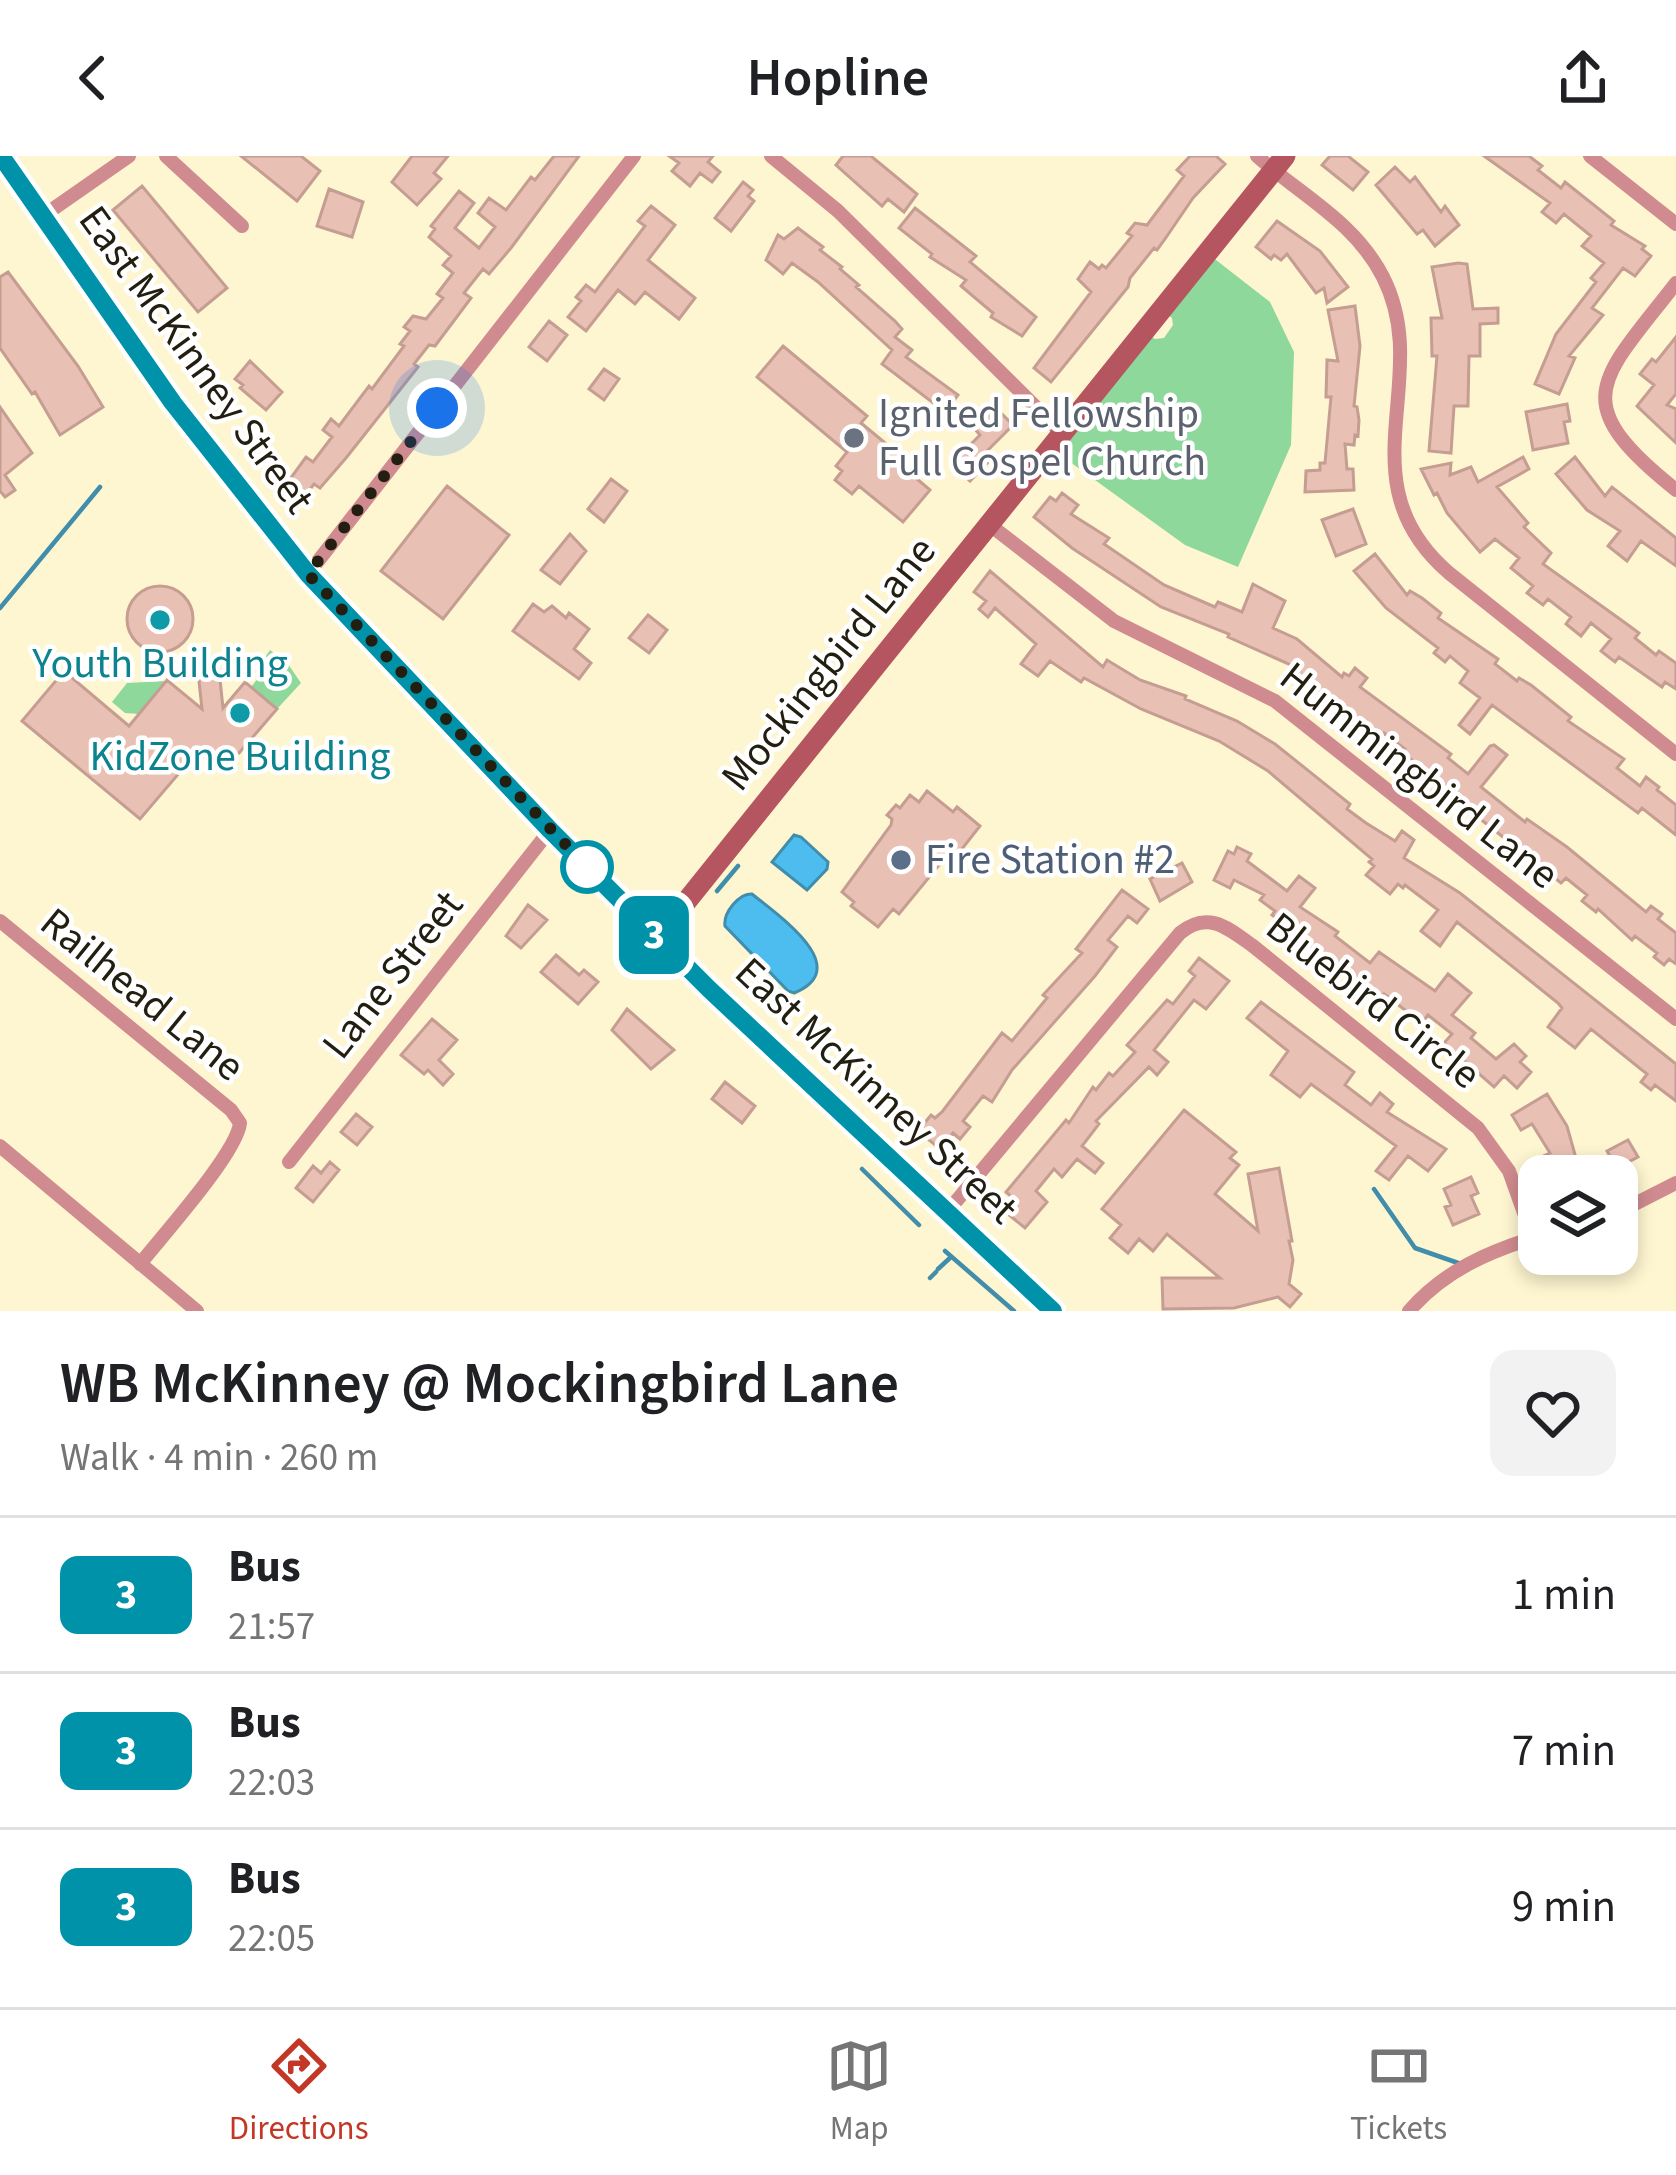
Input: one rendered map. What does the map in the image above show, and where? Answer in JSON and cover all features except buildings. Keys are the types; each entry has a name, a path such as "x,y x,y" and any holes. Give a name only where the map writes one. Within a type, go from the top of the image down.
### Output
{"main road":[{"name":"East McKinney Street","path":"1,156 186,421 308,574 657,938 1053,1311"},
{"name":"Mockingbird Lane","path":"657,938 1064,435 1272,161"}],"street":[{"path":"43,216 129,156"},
{"path":"166,156 242,226"},
{"path":"308,574 634,156"},
{"path":"770,156 838,211 1064,435"},
{"path":"1595,157 1676,224"},
{"path":"1272,161 1350,228 1390,294 1400,341 1395,483 1407,523 1420,543 1449,573 1676,754"},
{"path":"1676,283 1619,356 1605,393 1607,415 1616,435 1676,490"},
{"name":"Hummingbird Lane","path":"990,525 1114,621 1275,701 1676,1019"},
{"name":"Lane Street","path":"289,1162 550,830"},
{"name":"Railhead Lane","path":"0,921 231,1110 240,1123 233,1143 140,1264"},
{"name":"Bluebird Circle","path":"948,1211 1180,933 1209,921 1225,925 1253,946 1468,1118 1509,1171 1518,1193"},
{"path":"0,1147 196,1311"},
{"path":"1638,1202 1676,1183"},
{"path":"1409,1311 1455,1270 1518,1243"}],"green space":[{"path":"1207,253 1270,302 1294,352 1291,445 1238,567 1185,545 1052,449 1145,332 1155,339 1164,338 1173,325 1162,310"},
{"path":"270,650 301,683 277,709 251,687"},
{"path":"166,681 139,714 125,713 112,702 127,683"}],"water":[{"path":"794,835 828,862 807,890 772,862"},
{"path":"752,894 793,928 815,956 817,970 811,982 794,993 725,926 733,905"}],"waterway":[{"path":"0,608 100,487"},
{"path":"717,891 738,866"},
{"path":"862,1169 919,1225"},
{"path":"1374,1189 1415,1248 1461,1264"},
{"path":"945,1251 1014,1311"},
{"path":"938,1269 951,1257"},
{"path":"930,1278 936,1272"}],"bus line":[{"name":"3","path":"1,156 173,403 308,574 550,830 709,989 1053,1311"}],"place":[{"name":"Ignited Fellowship Full Gospel Church","path":"854,438"},
{"name":"Youth Building","path":"160,620"},
{"name":"KidZone Building","path":"240,713"},
{"name":"Fire Station #2","path":"901,860"}],"route":[{"path":"437,408 308,574 587,867"}]}
